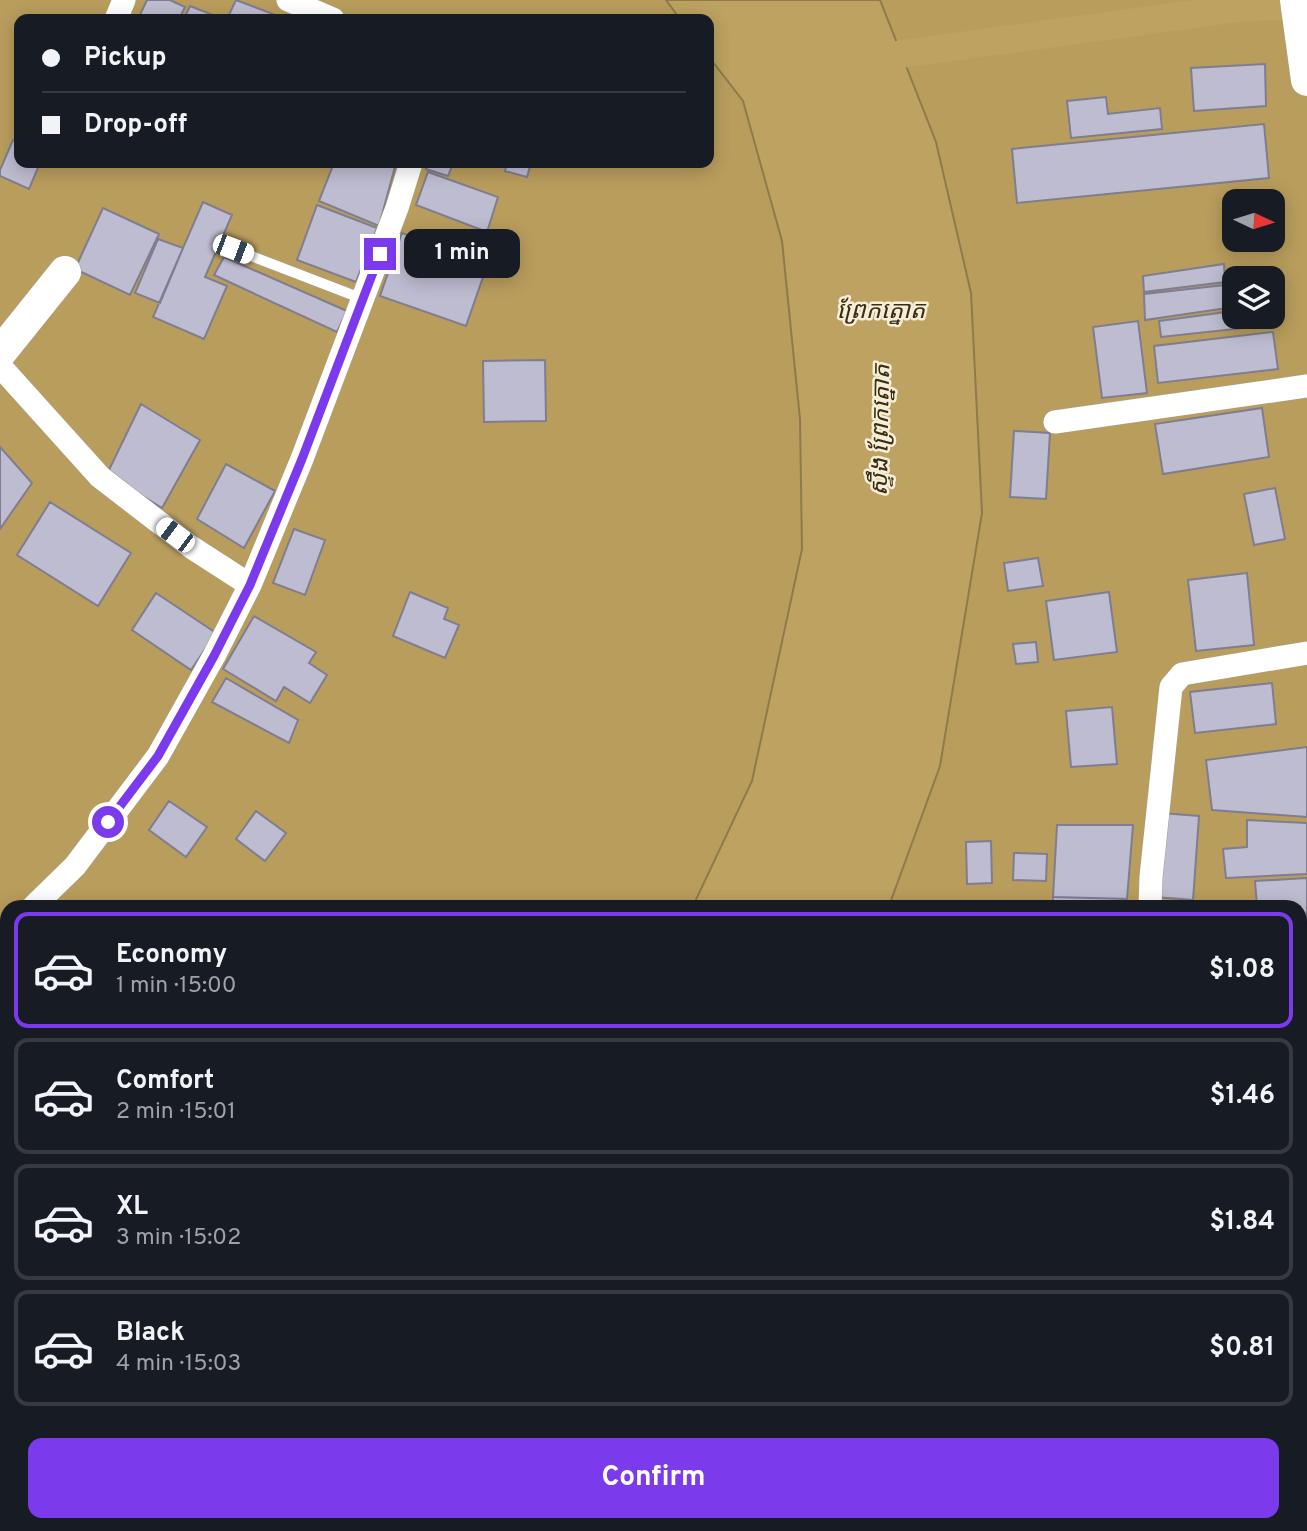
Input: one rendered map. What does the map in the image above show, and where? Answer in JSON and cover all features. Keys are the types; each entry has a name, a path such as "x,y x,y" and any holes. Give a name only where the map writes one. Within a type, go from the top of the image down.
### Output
{"street":[{"path":"288,0 321,14"},
{"path":"1297,2 1305,68"},
{"path":"40,900 75,866 158,756 250,585 302,459 409,168"},
{"path":"0,353 65,272"},
{"path":"0,366 100,477 191,547 250,585"},
{"path":"1055,422 1307,386"},
{"path":"1150,900 1171,687 1175,680 1182,674 1307,653"}],"lane":[{"path":"233,249 363,299"}],"shaded area":[{"path":"0,0 1307,0 1307,900 0,900"}],"water":[{"name":"ព្រែកត្នោត","path":"666,0 880,0 936,142 971,293 982,513 940,766 891,900 696,900 752,781 802,549 800,419 782,241 743,101 714,63 714,14 676,14"}],"building":[{"path":"147,0 170,0 185,7 182,14 140,14"},
{"path":"236,0 273,14 229,14"},
{"path":"190,6 210,14 186,14"},
{"path":"1265,64 1266,106 1194,111 1191,68"},
{"path":"1106,97 1108,114 1160,108 1162,129 1071,138 1067,101"},
{"path":"1264,124 1269,178 1017,203 1012,149"},
{"path":"13,140 14,168 38,168 29,189 0,176"},
{"path":"332,168 395,168 379,226 319,201"},
{"path":"426,168 451,168 448,176"},
{"path":"506,168 530,168 527,177 505,171"},
{"path":"428,172 498,197 487,232 416,205"},
{"path":"203,202 232,215 205,277 227,286 204,339 153,317"},
{"path":"317,205 377,228 356,282 297,260"},
{"path":"103,208 159,234 130,295 75,269"},
{"path":"402,233 426,242 421,255 483,277 466,326 380,296"},
{"path":"158,239 183,248 160,303 135,293"},
{"path":"224,257 347,311 337,332 214,275"},
{"path":"1224,264 1222,282 1144,292 1143,276"},
{"path":"1222,285 1222,309 1145,320 1144,294"},
{"path":"1222,313 1222,329 1235,329 1161,337 1159,321"},
{"path":"1138,321 1147,393 1102,398 1093,327"},
{"path":"1273,332 1278,369 1158,383 1154,346"},
{"path":"545,360 546,421 484,422 483,361"},
{"path":"141,404 200,440 162,508 107,474"},
{"path":"1262,408 1269,457 1163,474 1155,424"},
{"path":"1014,431 1050,433 1046,499 1010,497"},
{"path":"0,447 32,483 0,529"},
{"path":"226,464 275,491 244,548 197,519"},
{"path":"1275,488 1285,539 1254,545 1244,494"},
{"path":"50,502 131,553 98,606 17,555"},
{"path":"294,529 325,540 305,595 273,583"},
{"path":"1038,558 1043,586 1008,591 1004,563"},
{"path":"1247,573 1254,645 1196,651 1188,580"},
{"path":"410,592 448,608 444,619 459,625 445,658 393,636"},
{"path":"1109,592 1117,652 1054,660 1046,601"},
{"path":"156,593 216,633 191,670 132,630"},
{"path":"254,616 316,652 309,663 327,675 310,703 284,687 276,701 223,669"},
{"path":"1036,642 1038,662 1016,664 1013,644"},
{"path":"226,678 298,720 289,743 212,702"},
{"path":"1272,683 1276,724 1195,733 1190,692"},
{"path":"1112,707 1117,764 1071,767 1066,711"},
{"path":"1307,747 1307,817 1212,810 1206,760"},
{"path":"169,801 207,827 186,857 149,830"},
{"path":"256,811 286,833 265,861 236,839"},
{"path":"1161,813 1199,816 1193,900 1155,897"},
{"path":"1247,820 1307,823 1307,874 1226,878 1223,849 1247,847"},
{"path":"1057,825 1133,825 1127,899 1053,897"},
{"path":"991,841 992,883 967,884 966,842"},
{"path":"1014,853 1047,854 1046,881 1013,880"},
{"path":"1307,878 1307,900 1257,900 1255,881"},
{"path":"1053,897 1127,899 1127,900 1053,900"}],"waterway":[{"path":"901,54 1246,7 1307,6"}],"route":[{"path":"108,822 158,756 250,585 302,459 380,254"}],"water label":[{"name":"ស្ទឹង ព្រែកត្នោត","path":"882,430"}]}
